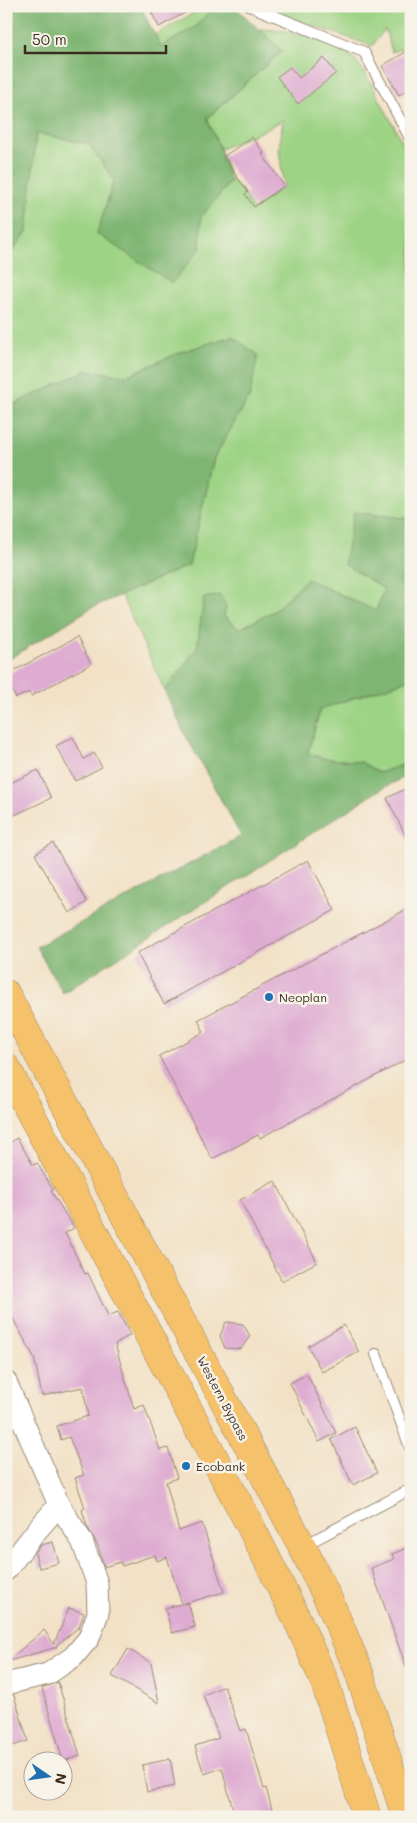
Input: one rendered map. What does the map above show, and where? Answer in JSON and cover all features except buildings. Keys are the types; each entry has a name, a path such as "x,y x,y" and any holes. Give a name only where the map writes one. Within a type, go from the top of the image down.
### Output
{"highway":[{"name":"Western Bypass","path":"6,994 302,1546 330,1603 358,1669 406,1817"},
{"path":"6,1068 288,1600 325,1683 367,1817"},
{"path":"288,1600 317,1578"}],"street":[{"path":"6,1382 59,1505 82,1541 97,1583 98,1613 89,1638 74,1657 48,1674 6,1684"},
{"path":"6,1570 59,1505"}],"lane":[{"path":"250,6 364,52 411,140"},
{"path":"376,1354 411,1450"},
{"path":"302,1546 411,1490"}],"green space":[{"path":"6,6 140,6 161,47 195,27 215,6 234,6 282,51 207,118 231,181 201,217 200,249 172,283 97,234 114,180 89,144 36,133 27,232 6,259"},
{"path":"198,6 215,6 195,27 161,47 155,35 199,10"},
{"path":"266,6 411,6 411,45 392,52 385,29 372,46 280,14"},
{"path":"259,29 292,32 314,37 349,53 368,78 411,158 411,519 354,512 384,589 376,611 307,579 274,611 239,629 204,598 197,648 165,691 121,595 189,565 214,458 250,396 232,336 181,352 126,376 87,370 6,408 6,259 27,232 36,133 89,144 114,180 97,234 200,249 200,217 231,181 240,187 253,210 284,186 279,150 283,120 220,149 207,119 282,51"},
{"path":"232,336 258,355 250,395 214,458 189,565 91,608 6,661 6,408 87,370 126,376 181,352"},
{"path":"354,512 411,519 411,679 320,709 308,753 322,758 361,762 379,773 411,762 411,774 381,789 63,993 36,947 241,836 182,729 165,691 197,648 204,598 220,595 226,607 224,616 239,629 274,611 307,579 376,611 384,589 344,564"},
{"path":"411,679 411,762 379,773 361,762 322,758 308,753 320,709"}],"place":[{"name":"Neoplan","path":"269,997"},
{"name":"Ecobank","path":"186,1466"}]}
